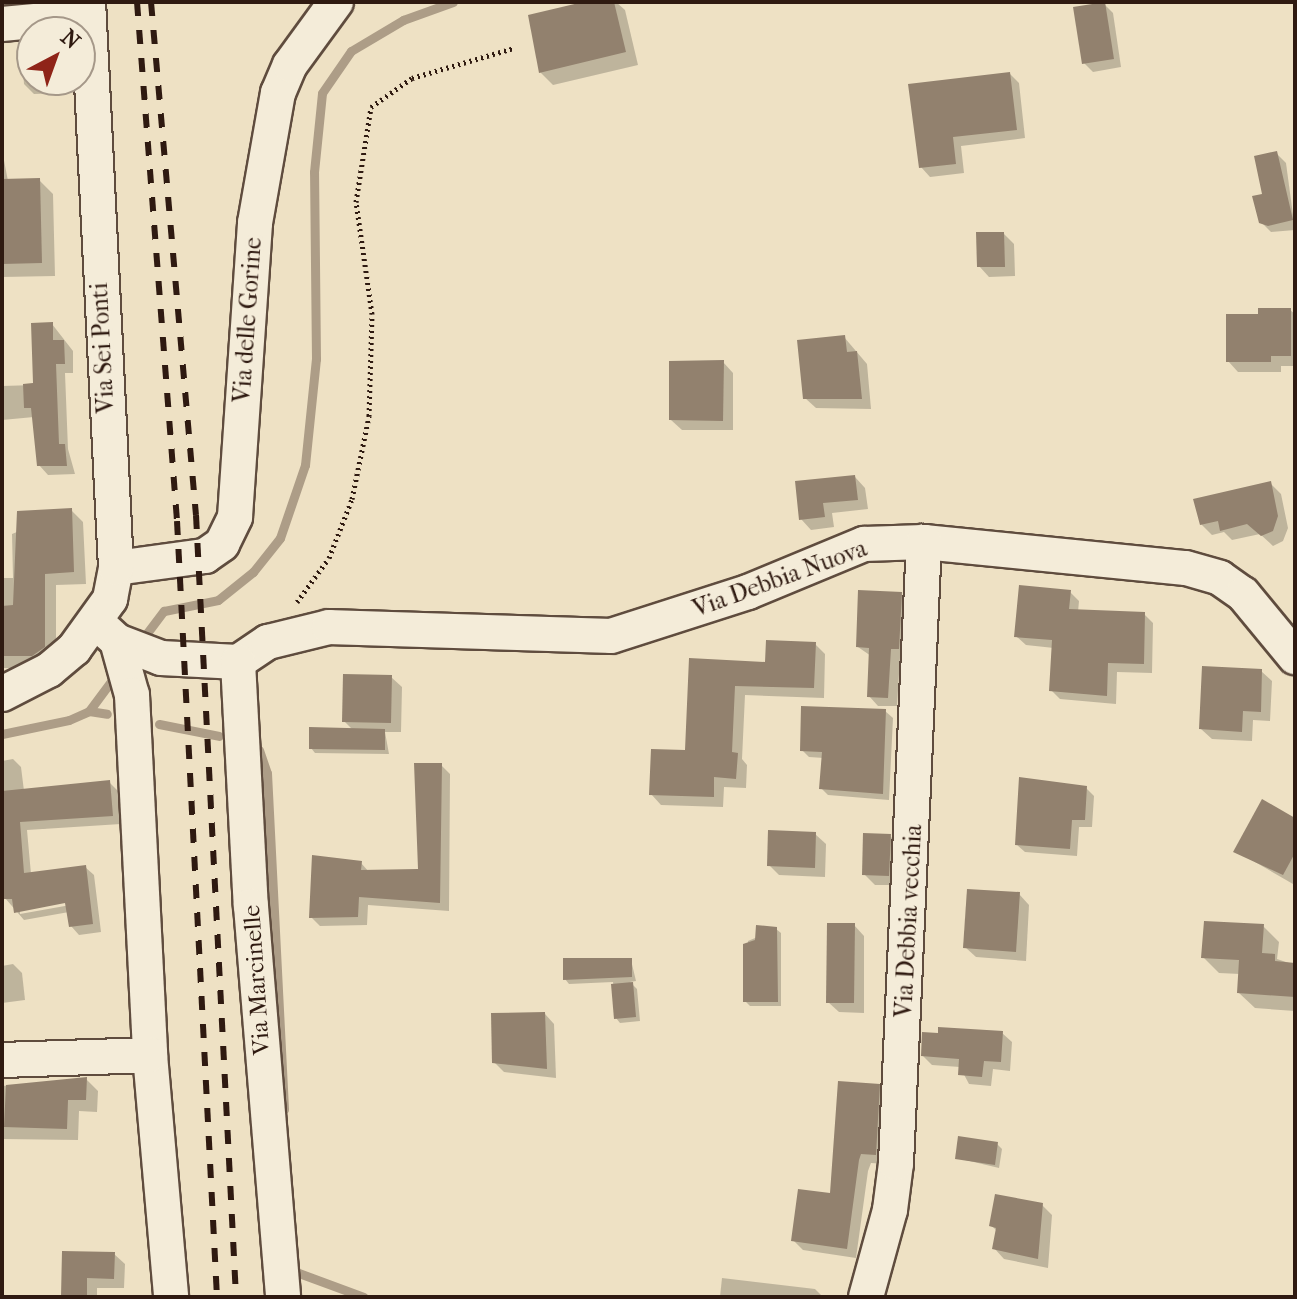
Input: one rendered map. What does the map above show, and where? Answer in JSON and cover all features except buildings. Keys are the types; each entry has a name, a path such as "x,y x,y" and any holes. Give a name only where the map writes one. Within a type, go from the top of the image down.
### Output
{"street":[{"name":"Via delle Gorine","path":"116,568 205,556 222,544 235,517 253,239 278,93 290,65 336,2"},
{"name":"Via Sei Ponti","path":"2,694 49,670 107,632 116,568 88,9"},
{"path":"2,24 88,9"},
{"name":"Via Debbia Nuova","path":"238,662 268,642 329,627 611,636 748,592 864,544 924,542 1186,568 1220,578 1243,594 1295,657"},
{"name":"Via Debbia vecchia","path":"866,1297 890,1210 896,1163 924,542"},
{"path":"107,632 161,658 238,662"},
{"path":"107,632 132,695 150,1055 171,1297"},
{"name":"Via Marcinelle","path":"238,662 283,1297"},
{"path":"2,1060 150,1055"}],"path":[{"path":"268,642 329,558 352,499 369,416 372,314 356,202 371,107 412,78 514,48"}],"waterway":[{"path":"141,641 164,611 218,600 253,572 280,538 305,465 316,359 314,172 322,93 351,51 403,20 453,2"},
{"path":"2,734 69,720 89,711 118,672"},
{"path":"89,711 107,714"},
{"path":"159,724 219,736"},
{"path":"259,750 267,773 284,1110"},
{"path":"294,1264 296,1272 364,1297"}],"railway":[{"path":"137,2 177,521 217,1297"},
{"path":"151,2 196,515 236,1297"}]}
